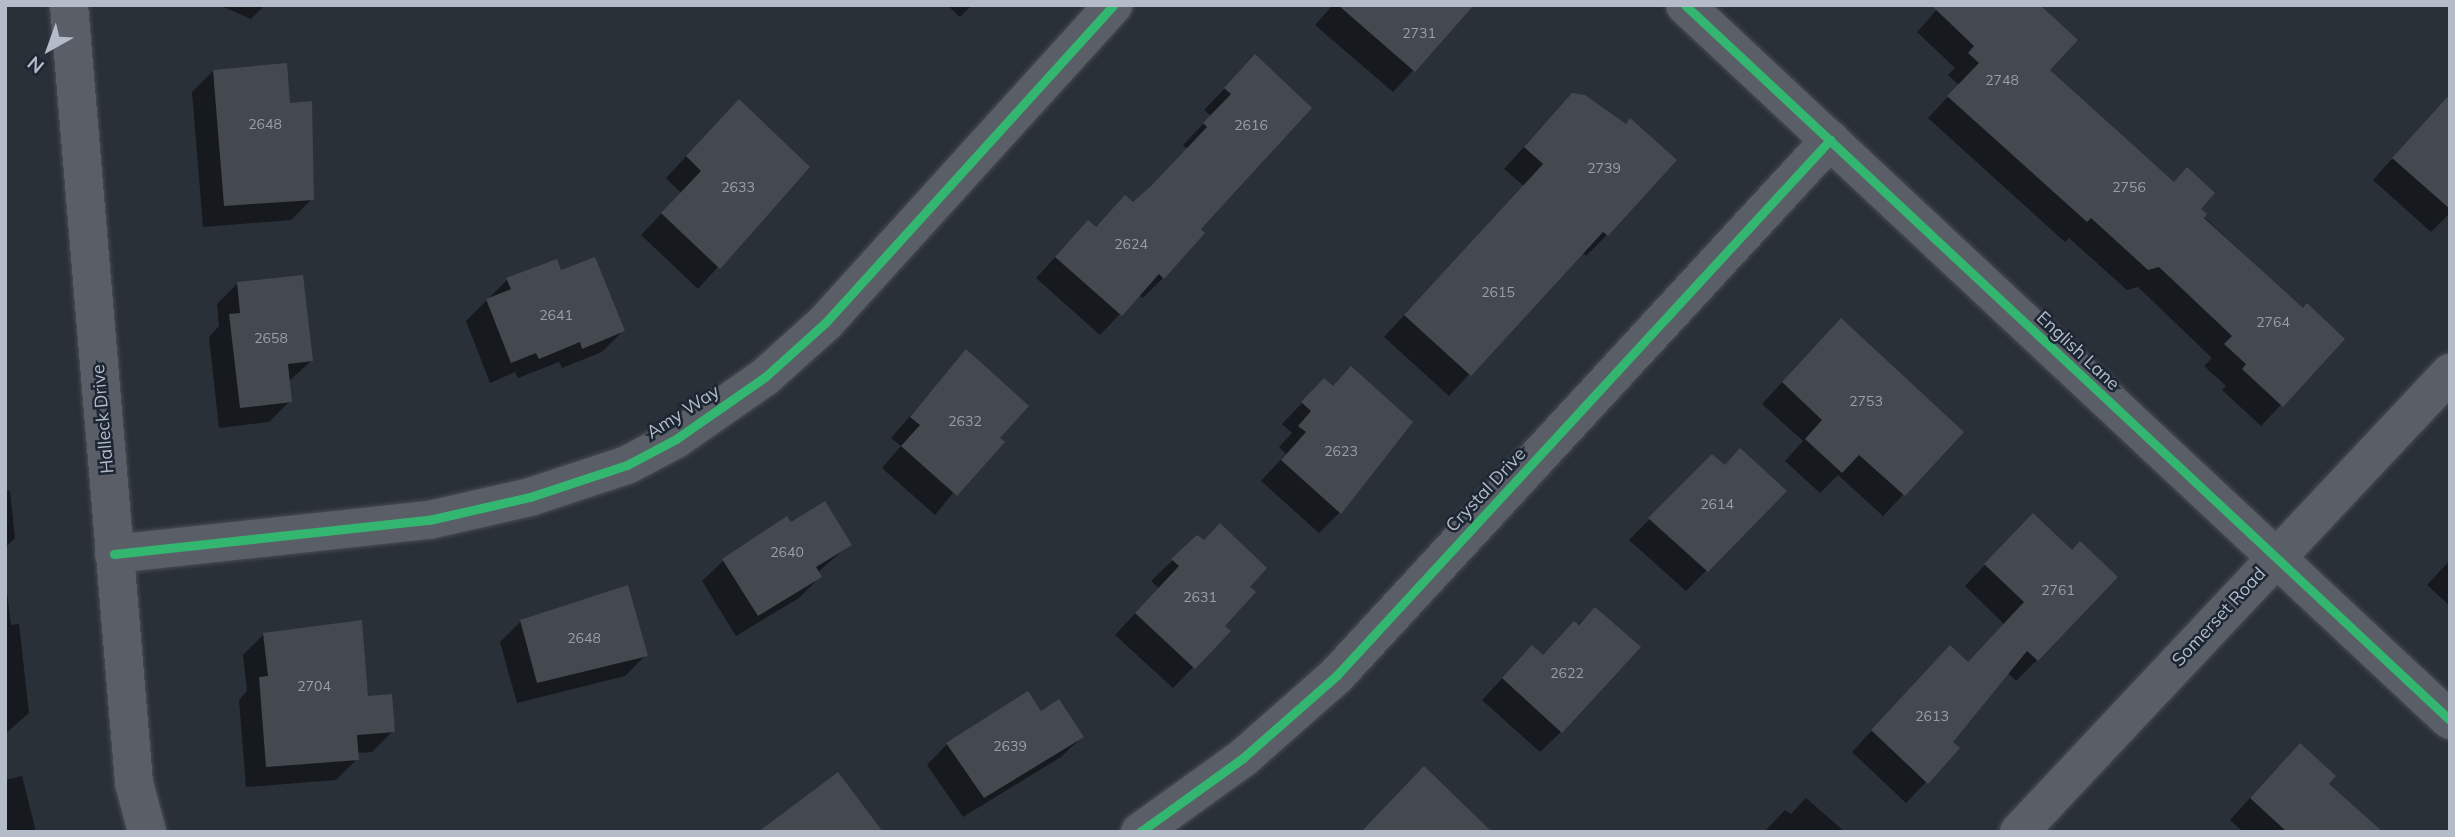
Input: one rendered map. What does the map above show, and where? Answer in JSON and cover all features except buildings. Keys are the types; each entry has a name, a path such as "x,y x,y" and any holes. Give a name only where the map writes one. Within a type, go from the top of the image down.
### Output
{"street":[{"name":"Halleck Drive","path":"69,5 134,783 147,832"},
{"name":"Amy Way","path":"114,555 429,520 530,497 627,465 676,439 765,377 826,322 1113,5"},
{"name":"English Lane","path":"1685,5 2450,720"},
{"name":"Crystal Drive","path":"1140,832 1243,758 1338,675 1829,141"},
{"name":"Somerset Road","path":"2019,832 2450,373"}],"cycle path":[{"path":"114,554 429,520 530,497 627,465 676,439 765,377 826,322 1113,5"},
{"path":"1685,5 2450,720"},
{"path":"1140,832 1243,758 1337,675 1830,140"}]}
